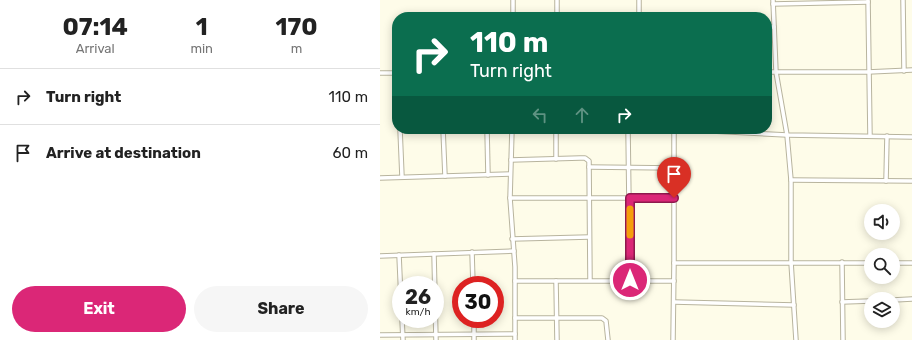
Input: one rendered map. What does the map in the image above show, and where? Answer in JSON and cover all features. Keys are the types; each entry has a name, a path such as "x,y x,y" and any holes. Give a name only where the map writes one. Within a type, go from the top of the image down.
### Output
{"street":[{"path":"513,0 513,12"},
{"path":"557,0 557,12"},
{"path":"639,0 639,12"},
{"path":"903,0 904,71"},
{"path":"796,340 791,262 791,180 787,135 776,72 773,2 868,1 870,136"},
{"path":"772,72 868,72 912,70"},
{"path":"380,73 392,73"},
{"path":"400,134 402,177"},
{"path":"443,134 445,176"},
{"path":"487,134 488,175"},
{"path":"512,134 510,198 514,250 515,340"},
{"path":"556,134 556,159"},
{"path":"628,134 630,280"},
{"path":"673,340 674,134"},
{"path":"768,134 912,137"},
{"path":"886,181 887,136"},
{"path":"511,160 585,158 589,161 590,280"},
{"path":"589,167 674,168"},
{"path":"380,178 510,174"},
{"path":"791,180 912,181"},
{"path":"510,198 674,198"},
{"path":"512,239 589,237"},
{"path":"380,256 514,250"},
{"path":"472,252 473,276"},
{"path":"434,254 436,340"},
{"path":"399,255 400,276"},
{"path":"842,262 843,340"},
{"path":"674,263 864,263"},
{"path":"900,263 912,263"},
{"path":"515,280 674,280"},
{"path":"556,280 557,340"},
{"path":"900,300 912,299"},
{"path":"842,302 864,301"},
{"path":"674,302 794,305"},
{"path":"515,318 602,318 606,321 608,340"},
{"path":"402,328 403,340"},
{"path":"474,328 474,340"},
{"path":"380,335 515,334"}],"slow traffic":[{"path":"630,209 630,235"}],"route":[{"path":"630,280 630,198 674,198"}]}
